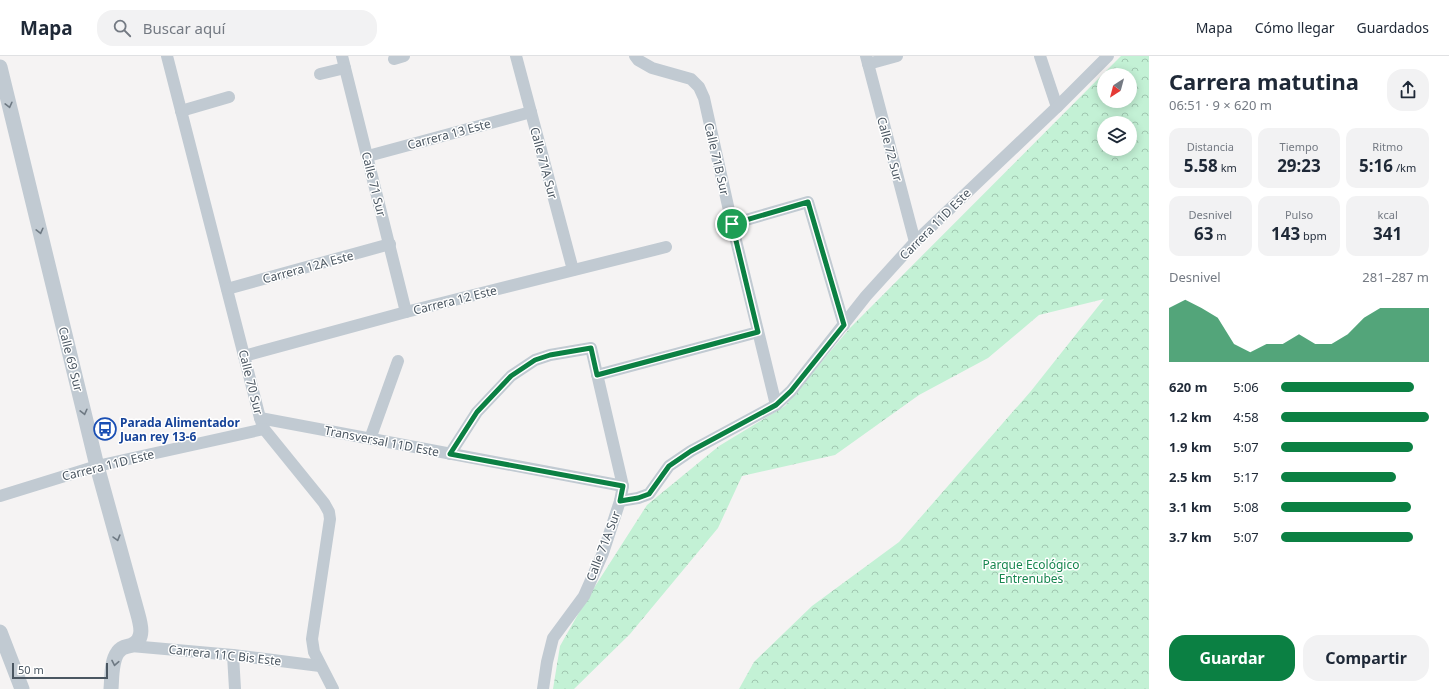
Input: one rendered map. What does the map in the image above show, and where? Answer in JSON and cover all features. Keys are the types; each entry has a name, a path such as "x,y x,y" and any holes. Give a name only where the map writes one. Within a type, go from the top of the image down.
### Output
{"street":[{"name":"Calle 70 Sur","path":"167,56 262,423 317,493 329,512 330,519 312,639 314,652 333,689"},
{"name":"Calle 71A Sur","path":"516,56 573,270"},
{"name":"Calle 71B Sur","path":"635,56 638,60 652,68 691,80 699,87 704,98 732,224 776,405"},
{"path":"867,60 897,56"},
{"path":"1040,56 1057,107"},
{"name":"Carrera 11D Este","path":"620,501 638,498 649,494 669,466 691,451 776,405 791,391 866,296 915,242 1057,107 1108,56"},
{"name":"Calle 72 Sur","path":"867,60 915,242"},
{"path":"320,74 344,62"},
{"name":"Calle 71 Sur","path":"344,62 406,312"},
{"name":"Calle 69 Sur","path":"0,67 97,466 140,622 141,633 139,638 130,646 122,648 117,654 111,689"},
{"path":"181,110 229,97"},
{"name":"Carrera 13 Este","path":"368,156 531,112"},
{"path":"732,224 808,202 844,325"},
{"name":"Carrera 12A Este","path":"227,289 390,244"},
{"name":"Carrera 12 Este","path":"244,356 406,312 666,247"},
{"path":"597,375 758,332"},
{"name":"Calle 71A Sur","path":"450,454 477,412 511,376 535,360 550,355 591,348 623,486 620,501 603,553 584,596 554,638 547,662 543,689"},
{"path":"370,439 398,361"},
{"name":"Carrera 11D Este","path":"0,496 97,466 262,423"},
{"name":"Transversal 11D Este","path":"262,423 370,439 623,486"},
{"path":"0,632 22,689"},
{"name":"Carrera 11C Bis Este","path":"130,646 233,655 320,666"},
{"path":"233,655 234,689"}],"green space":[{"name":"Parque Ecológico Entrenubes","path":"1121,56 1149,56 1149,689 739,689 754,662 812,606 899,542 1031,391 1104,299 1039,315 988,358 919,395 835,455 742,476 718,528 630,634 574,689 553,689 560,646 585,602 647,505 719,446 785,406 849,329 1097,80 1097,108 1137,108 1137,68 1109,68"}],"place":[{"name":"Parada Alimentador Juan rey 13-6","path":"105,429"}],"route":[{"path":"808,202 844,325 791,391 776,405 691,451 669,466 649,494 638,498 620,501 623,486 450,454 477,412 511,376 535,360 550,355 591,348 597,375 758,332 732,224 808,202"}]}
